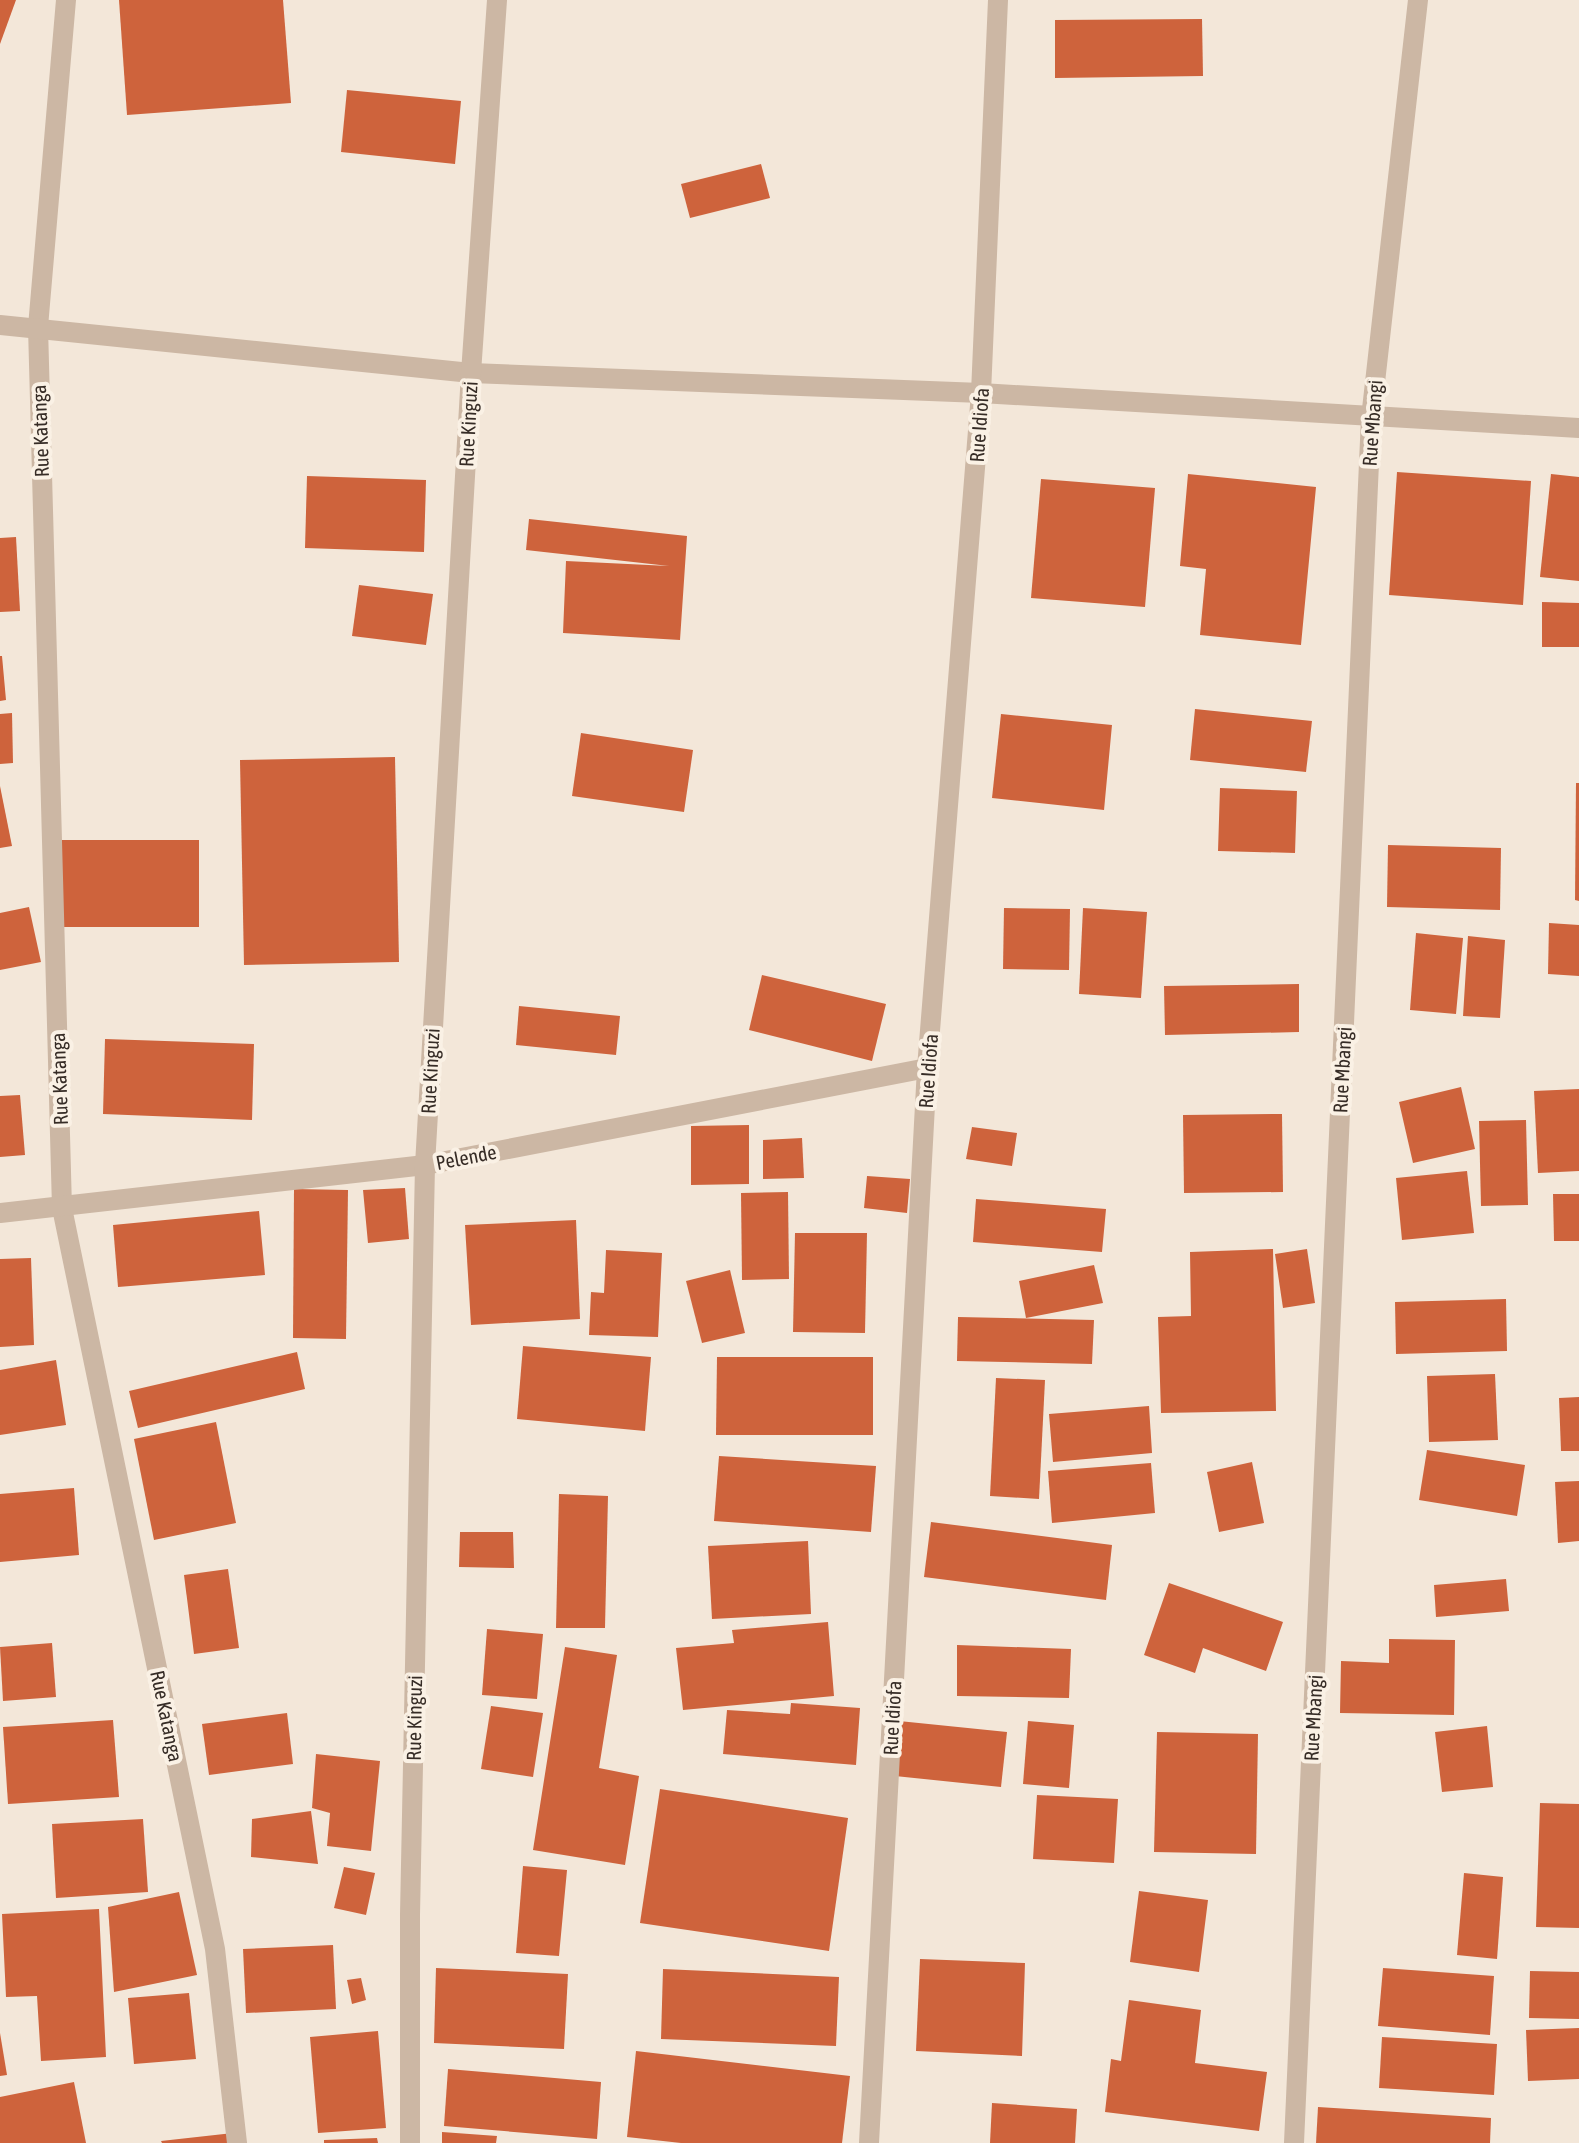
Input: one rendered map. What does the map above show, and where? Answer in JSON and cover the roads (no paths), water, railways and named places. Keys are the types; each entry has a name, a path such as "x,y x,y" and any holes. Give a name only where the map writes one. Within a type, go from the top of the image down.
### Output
{"street":[{"name":"Rue Katanga","path":"66,0 38,327 62,1208 215,1949 237,2143"},
{"name":"Rue Kinguzi","path":"410,2143 410,1915 425,1165 471,373 497,0"},
{"name":"Rue Idiofa","path":"869,2143 927,1068 981,393 998,0"},
{"name":"Rue Mbangi","path":"1294,2143 1371,418 1418,0"},
{"path":"0,325 471,373 981,393 1579,428"},
{"name":"Pelende","path":"0,1213 425,1165 927,1068"}]}
